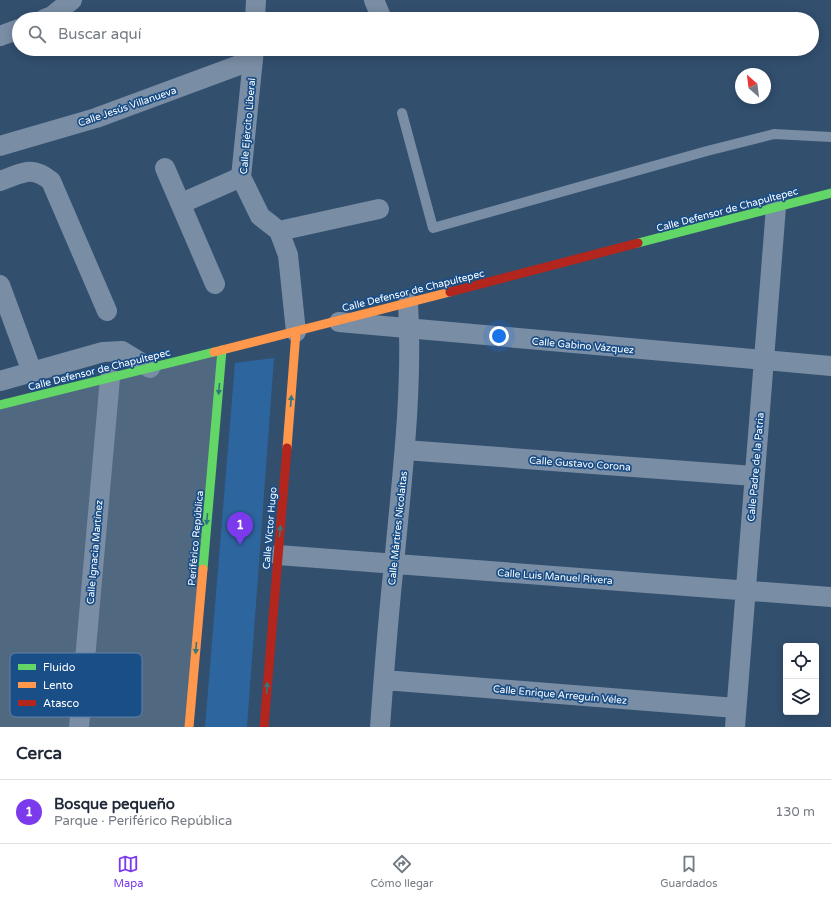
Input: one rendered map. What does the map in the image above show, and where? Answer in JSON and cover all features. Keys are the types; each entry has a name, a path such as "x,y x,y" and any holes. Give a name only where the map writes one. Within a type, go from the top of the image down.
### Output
{"street":[{"path":"57,12 72,0"},
{"path":"255,12 256,0"},
{"path":"374,0 379,12"},
{"path":"0,36 12,32"},
{"name":"Calle Jesús Villanueva","path":"0,146 96,118 251,56"},
{"name":"Calle Ejército Liberal","path":"253,56 241,177 260,216 279,231"},
{"path":"165,168 182,203 215,284"},
{"path":"0,181 29,171 40,172 51,181 107,311"},
{"path":"182,203 241,177"},
{"name":"Calle Defensor de Chapultepec","path":"0,405 296,332 831,193"},
{"name":"Calle Padre de la Patria","path":"735,718 776,207"},
{"path":"296,332 288,255 279,231 379,209"},
{"path":"0,285 32,372"},
{"name":"Calle Mártires Nicolaítas","path":"380,727 405,450 410,329 408,303"},
{"name":"Calle Gabino Vázquez","path":"334,322 831,366"},
{"name":"Calle Víctor Hugo","path":"264,727 296,332"},
{"name":"Periférico República","path":"188,727 222,350"},
{"path":"0,381 104,352 122,351 150,368"},
{"name":"Calle Ignacia Martínez","path":"86,653 110,378"},
{"name":"Calle Gustavo Corona","path":"405,450 754,476"},
{"name":"Calle Luis Manuel Rivera","path":"278,555 745,590 831,598"},
{"name":"Calle Enrique Arreguín Vélez","path":"384,680 735,718"},
{"name":"Calle Ignacia Martínez","path":"79,727 80,717"}],"lane":[{"path":"402,113 433,228 707,151 774,134 831,137"}],"shaded area":[{"path":"274,358 247,727 205,727 235,363"}],"building":[{"path":"222,350 191,727 0,727 0,407"}],"traffic: fast":[{"path":"638,243 831,193"},
{"path":"203,569 222,350"},
{"path":"0,405 214,352"}],"traffic: slow":[{"path":"214,352 450,292"},
{"path":"287,448 296,332"},
{"path":"189,727 203,569"}],"traffic: jam":[{"path":"450,292 638,243"},
{"path":"264,727 287,448"}],"place":[{"name":"Bosque pequeño","path":"240,545"}]}
